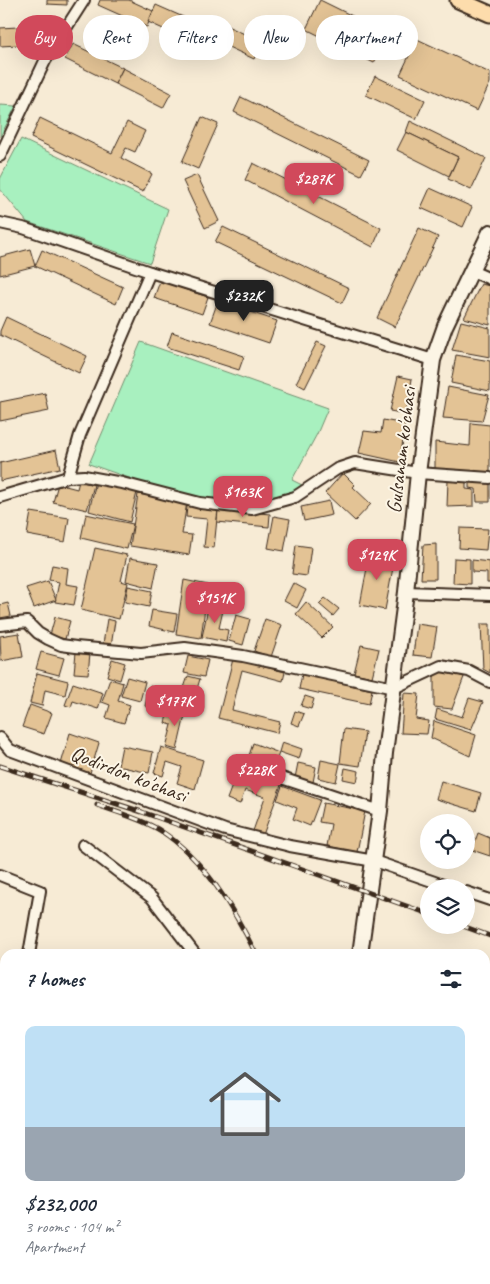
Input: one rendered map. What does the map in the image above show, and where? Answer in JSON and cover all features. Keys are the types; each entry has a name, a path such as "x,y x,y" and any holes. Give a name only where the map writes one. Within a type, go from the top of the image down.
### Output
{"main road":[{"path":"458,0 490,14"},
{"name":"Gulsanam ko'chasi","path":"361,949 374,860 384,753 406,592 418,473 433,360 445,326 490,232"}],"street":[{"path":"0,156 45,61 84,0"},
{"path":"0,223 23,228 150,272 433,360"},
{"path":"472,271 490,279"},
{"path":"68,477 80,436 150,272"},
{"path":"0,497 68,477 84,476 122,483 200,503 252,509 295,497 337,469 355,463 418,473 490,478"},
{"path":"406,592 490,595"},
{"path":"0,625 27,622 38,633 61,645 141,654 185,648 243,656 394,688 440,666 469,671 490,682"},
{"name":"Qodirdon ko'chasi","path":"0,738 10,750 225,830 290,846 374,860 427,879"},
{"path":"240,764 380,811"},
{"path":"83,845 152,898 191,949"},
{"path":"0,875 40,891 30,949"},
{"path":"475,895 490,900"}],"green space":[{"path":"0,105 16,106 0,137"},
{"path":"21,139 168,209 150,263 27,222 0,189 0,179"},
{"path":"141,342 328,408 317,434 292,480 302,485 283,498 250,505 181,496 89,464"}],"building":[{"path":"47,0 67,0 67,5 47,4"},
{"path":"100,0 129,0 153,11 149,22 149,15 120,15 98,5"},
{"path":"320,0 350,15 316,15 316,34 306,29"},
{"path":"156,5 179,15 159,15 159,27 149,22"},
{"path":"15,27 15,45 0,46 0,28"},
{"path":"234,29 244,34 244,54 234,50"},
{"path":"418,39 490,73 490,83 477,111 400,75 407,60 418,60"},
{"path":"73,44 83,49 83,60 106,60 123,68 115,84 67,60 73,60"},
{"path":"123,68 171,93 163,108 115,84"},
{"path":"375,76 425,100 416,119 366,95"},
{"path":"241,97 369,160 361,175 234,112"},
{"path":"202,117 218,124 198,169 182,162"},
{"path":"40,118 112,153 127,122 145,131 135,152 126,148 121,158 152,174 143,192 31,138"},
{"path":"410,121 486,158 471,190 448,179 458,157 406,132"},
{"path":"406,132 458,157 449,176 397,150"},
{"path":"253,163 381,228 373,247 245,180"},
{"path":"197,175 219,221 205,228 183,181"},
{"path":"430,188 472,207 463,227 421,208"},
{"path":"223,227 349,288 342,303 215,242"},
{"path":"419,228 438,237 395,327 377,318"},
{"path":"30,249 35,266 0,275 0,257"},
{"path":"42,250 123,287 116,304 35,266"},
{"path":"160,281 208,297 202,314 154,298"},
{"path":"481,284 490,286 490,325 464,318"},
{"path":"218,301 277,321 269,343 210,323"},
{"path":"6,317 87,356 79,373 0,335"},
{"path":"461,321 490,328 490,357 452,350"},
{"path":"172,332 244,356 239,370 167,347"},
{"path":"317,342 326,346 305,388 296,383"},
{"path":"456,355 490,361 490,391 451,383"},
{"path":"398,376 412,379 406,414 390,411"},
{"path":"448,387 489,395 482,421 443,418"},
{"path":"45,393 49,411 0,421 0,402"},
{"path":"383,420 405,424 400,462 359,453 364,431 381,433"},
{"path":"471,423 490,425 490,472 435,469 435,442 470,446"},
{"path":"56,450 60,468 0,481 0,463"},
{"path":"343,473 355,485 353,487 371,504 355,521 325,493"},
{"path":"448,480 466,482 466,489 474,490 474,506 447,507"},
{"path":"79,481 94,485 87,510 53,502 58,484 77,489"},
{"path":"469,481 490,482 490,502 477,502 476,489 469,488"},
{"path":"96,482 137,492 130,522 89,511"},
{"path":"138,494 187,502 182,534 192,535 189,555 130,546"},
{"path":"329,501 332,515 304,521 301,507"},
{"path":"187,506 218,509 214,548 204,547 207,519 186,517"},
{"path":"218,509 270,514 269,527 217,522"},
{"path":"31,512 69,518 65,542 27,535"},
{"path":"86,514 133,524 127,549 81,538"},
{"path":"274,516 290,519 284,551 268,548"},
{"path":"460,528 488,529 486,550 459,548"},
{"path":"436,544 436,579 421,579 423,545"},
{"path":"296,545 311,547 307,576 292,574"},
{"path":"95,548 127,555 121,581 128,583 119,619 81,610"},
{"path":"370,552 395,557 385,610 360,605"},
{"path":"130,558 158,563 153,588 126,581"},
{"path":"454,558 470,559 470,584 453,583"},
{"path":"472,560 490,562 490,583 487,583 487,573 472,572"},
{"path":"52,565 68,568 66,584 78,586 74,605 55,602 59,582 49,580"},
{"path":"184,580 208,585 201,638 176,634"},
{"path":"48,581 56,600 34,608 26,588"},
{"path":"293,583 306,590 297,608 284,601"},
{"path":"128,586 152,591 149,607 125,602"},
{"path":"325,598 339,609 333,616 319,604"},
{"path":"306,602 333,627 322,638 296,614"},
{"path":"8,603 11,616 0,618 0,605"},
{"path":"209,603 224,606 219,628 228,630 226,642 202,637"},
{"path":"152,610 177,614 174,632 149,626"},
{"path":"236,615 250,619 243,645 229,641"},
{"path":"55,617 70,621 65,639 50,635"},
{"path":"107,619 115,621 111,646 103,644"},
{"path":"265,619 282,625 271,657 254,651"},
{"path":"417,624 437,627 432,657 413,655"},
{"path":"481,624 490,624 490,673 483,669"},
{"path":"19,633 23,657 1,661 0,636"},
{"path":"361,645 379,649 372,677 354,673"},
{"path":"41,652 64,658 59,675 36,669"},
{"path":"76,652 90,653 88,674 74,673"},
{"path":"188,656 208,660 204,677 184,673"},
{"path":"112,659 125,663 120,680 107,676"},
{"path":"233,659 285,672 283,681 242,670 232,710 280,722 277,733 218,718"},
{"path":"443,670 464,677 452,709 434,707 434,674"},
{"path":"37,673 68,681 65,695 45,690 42,706 30,703"},
{"path":"302,674 372,690 369,704 299,689"},
{"path":"188,676 200,679 196,692 184,688"},
{"path":"127,677 145,682 140,701 121,696"},
{"path":"110,679 123,683 118,701 130,705 124,723 106,718 110,705 102,702"},
{"path":"73,683 103,693 98,709 73,701 71,707 65,705"},
{"path":"150,686 171,692 165,712 145,706"},
{"path":"182,689 195,693 190,706 178,702"},
{"path":"404,693 419,694 416,719 429,721 427,734 401,733"},
{"path":"305,696 314,699 311,709 301,706"},
{"path":"469,698 483,702 471,730 435,719 437,709 462,717"},
{"path":"30,705 52,713 44,734 22,727"},
{"path":"169,707 186,711 177,750 166,747 172,725 165,723"},
{"path":"295,711 304,714 299,726 291,723"},
{"path":"434,721 476,735 470,756 431,738"},
{"path":"344,729 365,732 360,766 340,763"},
{"path":"70,733 99,743 90,773 61,764"},
{"path":"282,742 302,749 299,759 279,752"},
{"path":"253,743 279,753 273,769 248,759"},
{"path":"122,746 153,752 149,773 118,766"},
{"path":"161,747 203,760 195,789 177,783 182,767 167,762 163,776 154,773"},
{"path":"321,760 340,764 336,782 318,778"},
{"path":"298,763 316,767 313,782 295,778"},
{"path":"345,768 359,771 357,782 343,779"},
{"path":"238,770 281,785 263,835 253,831 265,797 245,790 240,804 227,799"},
{"path":"441,781 481,793 476,811 436,799"},
{"path":"282,786 320,800 310,826 293,819 297,808 277,800"},
{"path":"323,803 365,811 357,852 327,846 331,824 319,822"},
{"path":"478,833 490,838 490,856 475,851 475,842"}],"railway":[{"path":"0,766 142,812 420,911"},
{"path":"97,805 154,827 177,842 204,870 216,886 228,903 253,949"},
{"path":"475,930 490,936"}]}
